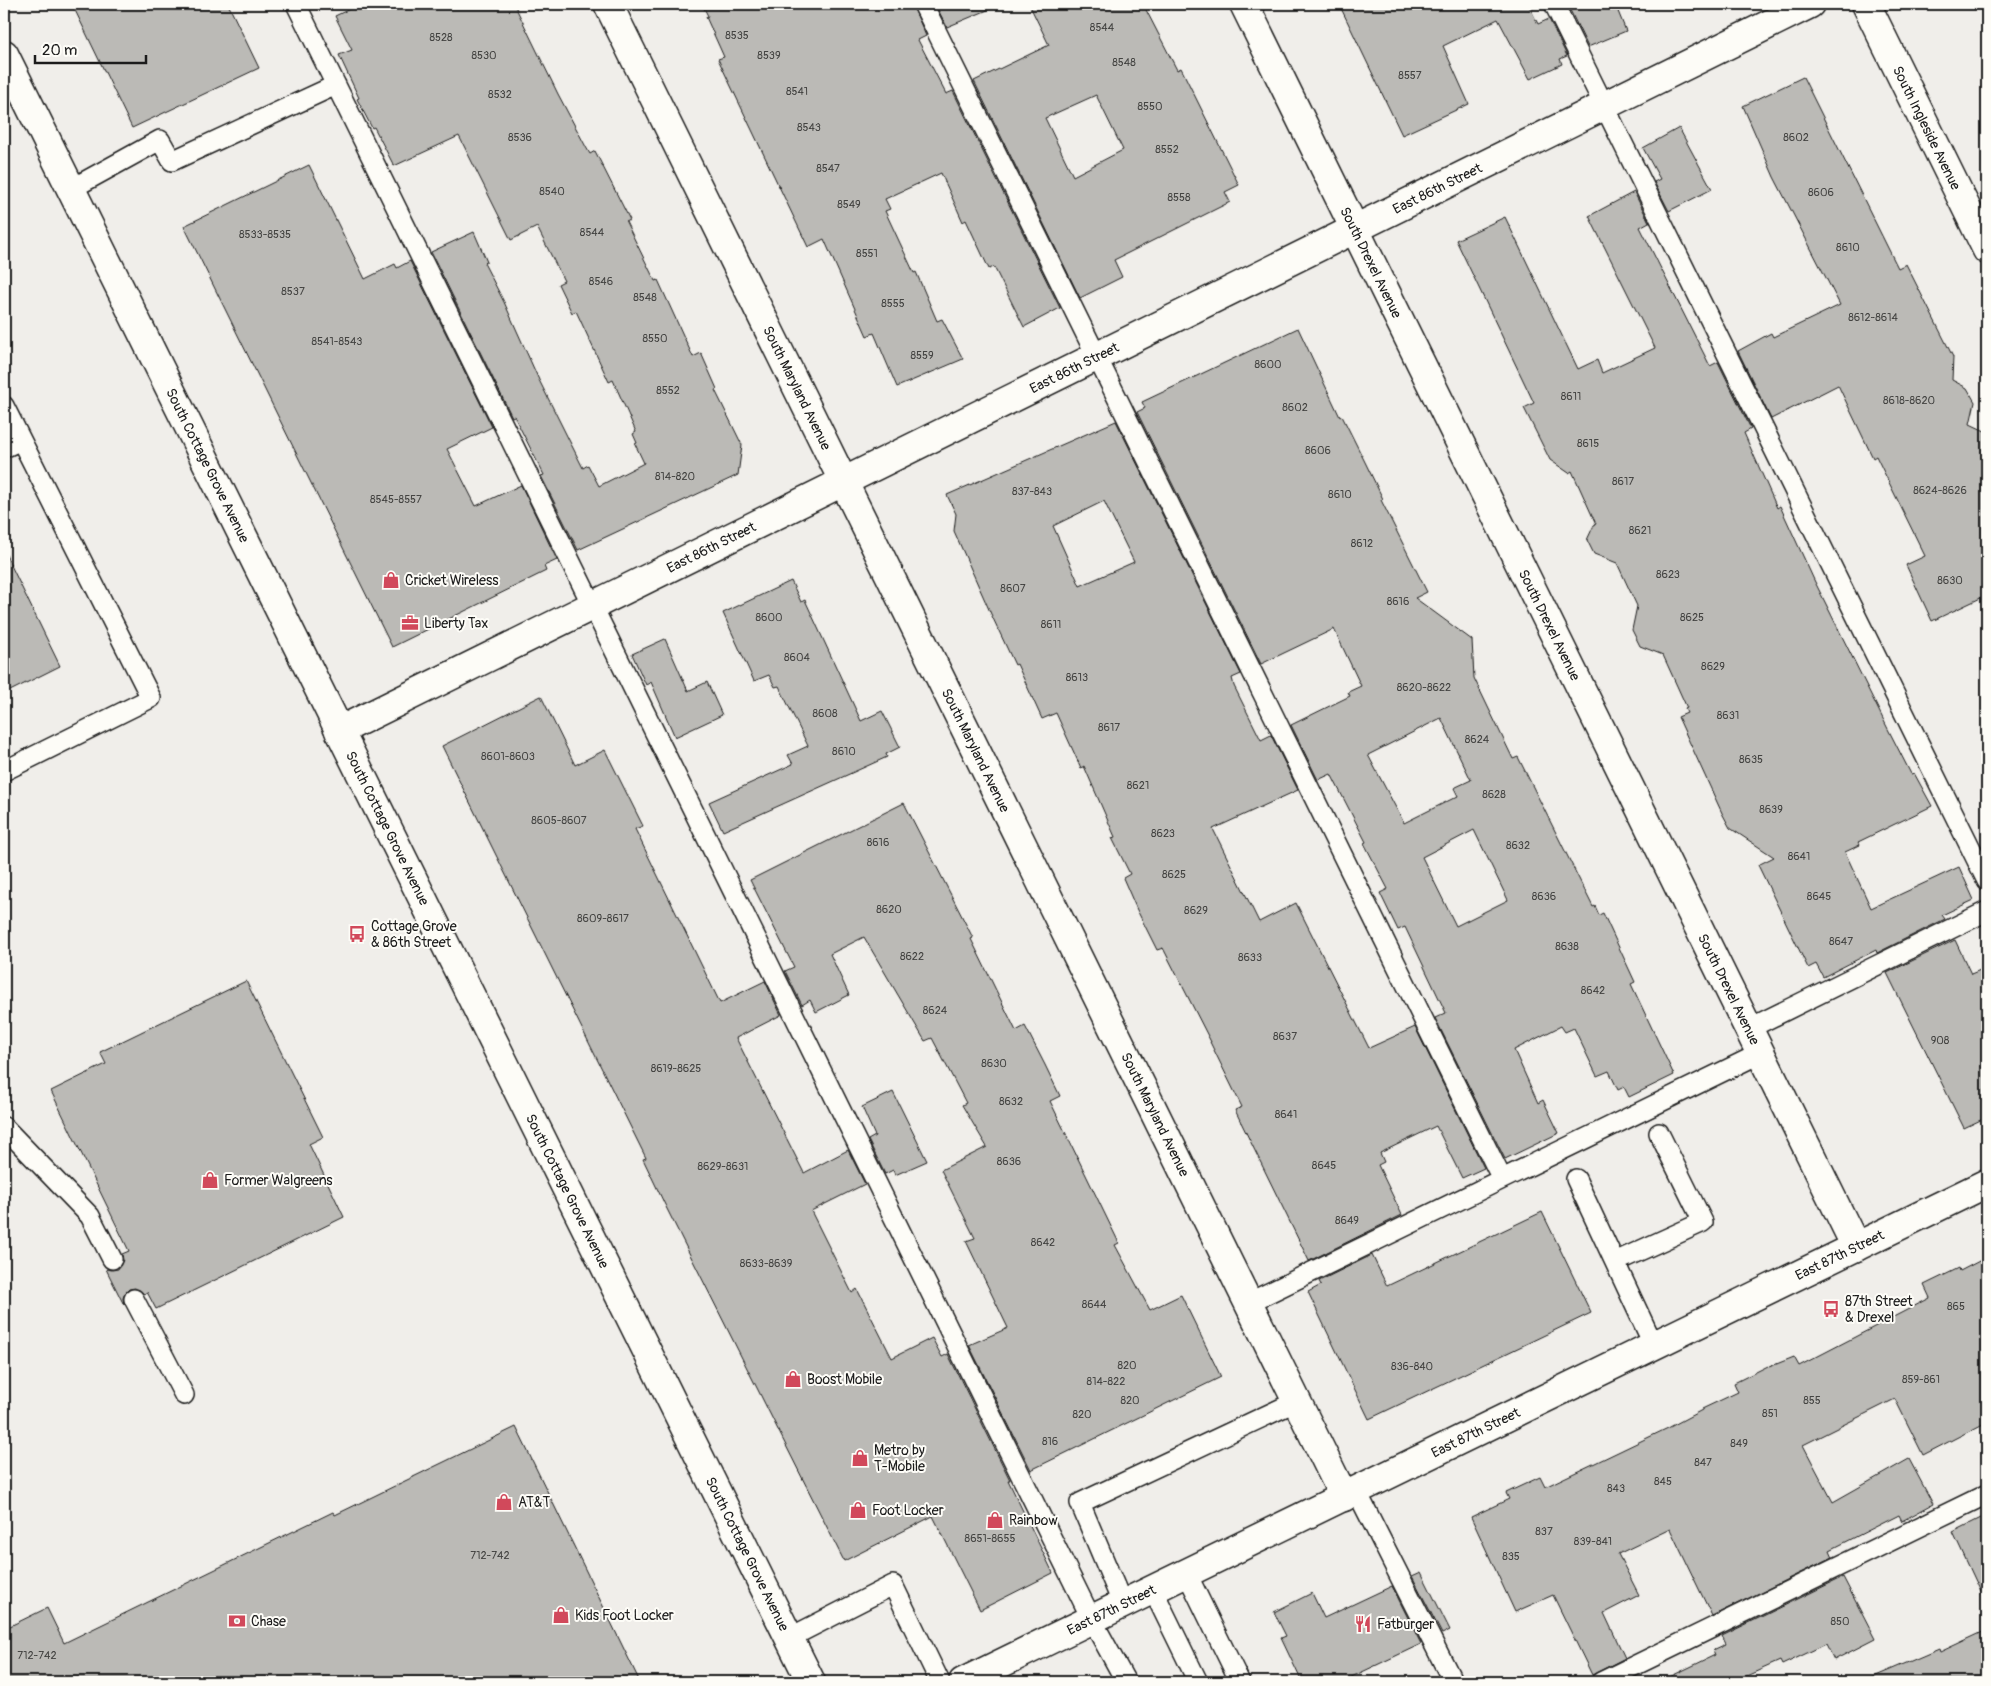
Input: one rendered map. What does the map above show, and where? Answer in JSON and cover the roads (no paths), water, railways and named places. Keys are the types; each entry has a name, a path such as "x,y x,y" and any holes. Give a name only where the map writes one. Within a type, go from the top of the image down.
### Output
{"street":[{"name":"South Maryland Avenue","path":"608,4 1248,1303 1297,1401 1350,1494"},
{"name":"South Drexel Avenue","path":"1244,4 1856,1247"},
{"name":"East 86th Street","path":"339,731 1810,4"},
{"name":"South Ingleside Avenue","path":"1866,4 1987,250"},
{"name":"South Cottage Grove Avenue","path":"4,54 811,1682"},
{"name":"East 87th Street","path":"963,1682 1987,1183"}],"lane":[{"path":"296,4 1092,1620 1126,1682"},
{"path":"923,4 1502,1179"},
{"path":"1554,4 1987,881"},
{"path":"71,190 160,140 172,161 336,85"},
{"path":"4,406 151,698 4,771"},
{"path":"4,448 21,440"},
{"path":"1748,1029 1987,911"},
{"path":"1248,1303 1760,1053"},
{"path":"4,1127 90,1216 112,1259"},
{"path":"1615,1262 1703,1222 1659,1133"},
{"path":"1576,1179 1654,1346"},
{"path":"134,1299 184,1394"},
{"path":"1123,1604 1080,1503 1297,1401"},
{"path":"1350,1494 1453,1682"},
{"path":"1601,1682 1987,1494"},
{"path":"1187,1574 1240,1682"},
{"path":"789,1638 893,1585 940,1682"},
{"path":"1153,1590 1198,1682"}],"place":[{"name":"Cricket Wireless","path":"391,580"},
{"name":"Liberty Tax","path":"410,623"},
{"name":"Cottage Grove & 86th Street","path":"357,934"},
{"name":"Former Walgreens","path":"210,1180"},
{"name":"87th Street & Drexel","path":"1831,1309"},
{"name":"Boost Mobile","path":"793,1379"},
{"name":"Metro by T-Mobile","path":"860,1458"},
{"name":"AT&T","path":"504,1502"},
{"name":"Foot Locker","path":"858,1510"},
{"name":"Rainbow","path":"995,1520"},
{"name":"Kids Foot Locker","path":"561,1615"},
{"name":"Chase","path":"237,1621"},
{"name":"Fatburger","path":"1363,1624"}]}
